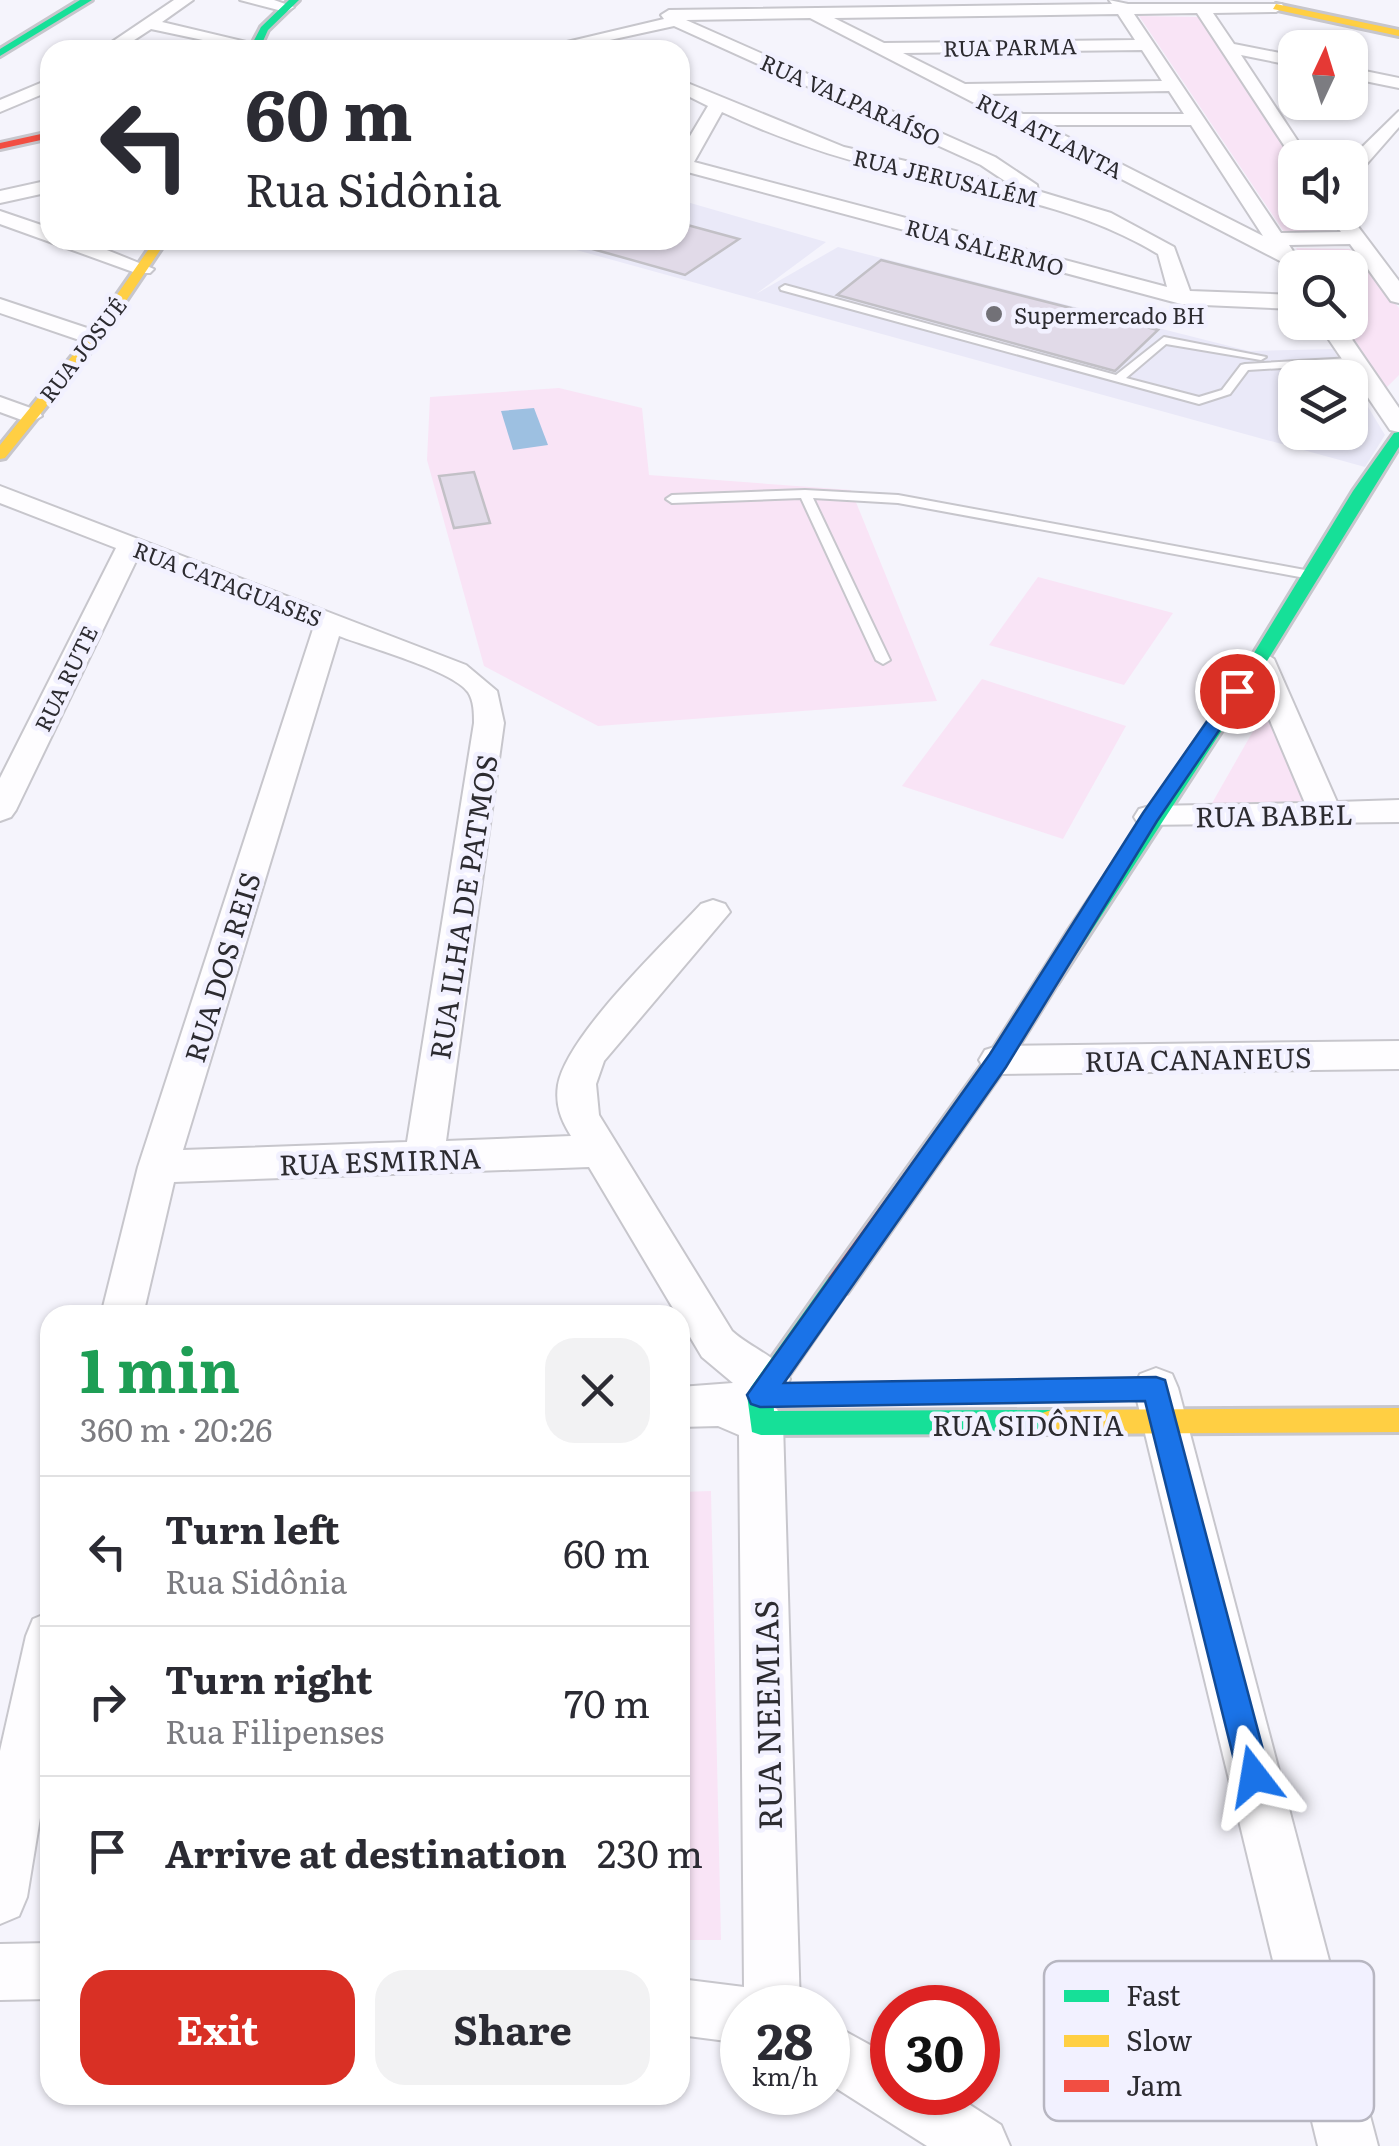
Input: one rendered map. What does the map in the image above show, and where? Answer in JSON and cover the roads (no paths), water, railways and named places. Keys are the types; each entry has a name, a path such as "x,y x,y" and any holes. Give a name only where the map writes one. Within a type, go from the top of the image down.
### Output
{"street":[{"path":"0,40 68,0"},
{"path":"0,53 86,0"},
{"path":"124,40 185,0"},
{"path":"248,0 290,4"},
{"path":"576,40 670,12 813,13 1119,5 1203,9 1276,7 1315,0"},
{"path":"1354,0 1399,9"},
{"path":"259,40 264,29 290,4"},
{"path":"1119,5 1282,250"},
{"path":"1276,7 1399,34"},
{"path":"1203,9 1289,140"},
{"name":"RUA VALPARAÍSO","path":"670,12 715,39 988,161 1041,199"},
{"name":"RUA ATLANTA","path":"813,13 874,48 1278,252"},
{"path":"150,24 220,40"},
{"path":"690,45 715,39"},
{"name":"RUA PARMA","path":"874,48 1147,45"},
{"path":"1231,48 1278,58"},
{"path":"1368,77 1399,83"},
{"path":"959,89 1175,86"},
{"name":"RUA JERUSALÉM","path":"690,89 822,148 1041,199 1148,238 1168,251 1181,290"},
{"path":"0,107 19,90 40,91"},
{"path":"690,149 718,104"},
{"path":"1368,151 1399,116"},
{"path":"1019,119 1198,120"},
{"path":"0,146 40,137"},
{"name":"RUA SALERMO","path":"690,166 1181,290 1278,300"},
{"path":"0,197 40,188"},
{"path":"0,217 40,231"},
{"path":"1347,230 1399,296"},
{"path":"1308,250 1352,238"},
{"path":"90,250 142,269"},
{"name":"RUA JOSUÉ","path":"0,456 94,338 154,250"},
{"name":"RUA SALERMO","path":"1181,290 1278,290"},
{"path":"0,306 94,338"},
{"path":"1339,340 1399,425"},
{"path":"0,404 30,416"},
{"path":"745,1401 998,1060 1150,818 1259,659 1305,574 1399,436"},
{"name":"RUA CATAGUASES","path":"0,494 456,671"},
{"name":"RUA RUTE","path":"0,810 130,546"},
{"name":"RUA DOS REIS","path":"124,1305 158,1167 328,622"},
{"path":"1259,659 1325,812"},
{"name":"RUA ILHA DE PATMOS","path":"424,1158 489,723 489,696 482,686 456,671"},
{"name":"RUA BABEL","path":"1150,818 1399,811"},
{"path":"713,912 590,1052 577,1078 575,1097 580,1118 717,1344 735,1362 745,1401"},
{"name":"RUA CANANEUS","path":"998,1060 1399,1056"},
{"name":"RUA ESMIRNA","path":"158,1167 602,1151"},
{"path":"1158,1397 1301,1961"},
{"name":"RUA SIDÔNIA","path":"745,1401 1158,1397 1399,1420"},
{"name":"RUA NEEMIAS","path":"745,1401 771,1985"},
{"path":"0,1898 13,1810 40,1683"},
{"path":"0,1972 40,1971"},
{"path":"690,2008 720,2012"},
{"path":"932,2115 980,2146"},
{"path":"1342,2121 1348,2146"}],"lane":[{"path":"785,288 1199,401 1226,392 1245,366 1349,357"},
{"path":"1118,378 1164,340 1252,357 1349,357"},
{"path":"672,499 805,494 898,499 1305,574"},
{"path":"805,494 882,660"}],"water":[{"path":"534,408 548,445 513,450 501,411"}],"place":[{"name":"Supermercado BH","path":"994,314"}]}
